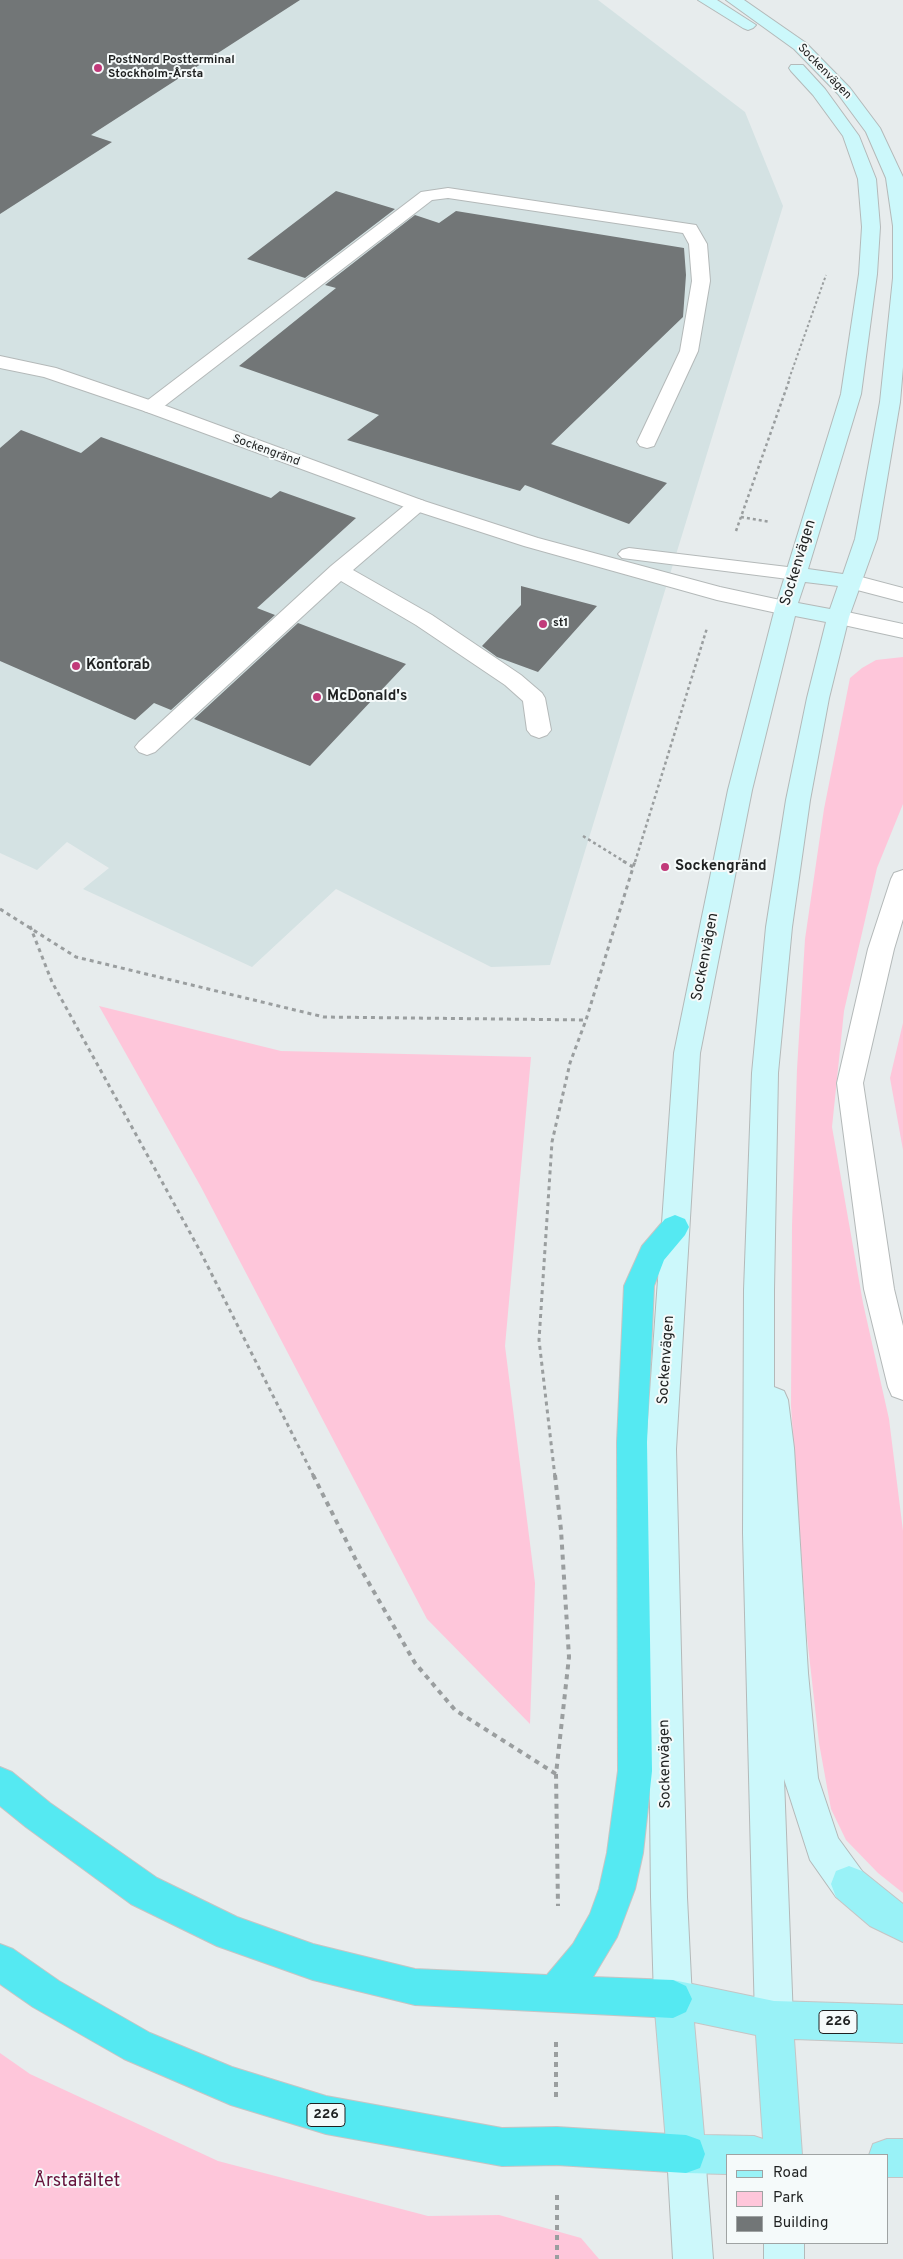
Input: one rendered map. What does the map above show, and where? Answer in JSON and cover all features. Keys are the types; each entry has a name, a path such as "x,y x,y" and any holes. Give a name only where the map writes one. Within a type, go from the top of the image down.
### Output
{"highway":[{"path":"555,1994 586,1957 604,1924 617,1890 625,1853 635,1771 632,1442 639,1286 652,1254 676,1227"},
{"name":"226","path":"0,1784 38,1816 144,1891 230,1933 313,1962 415,1987 673,2000"},
{"name":"226","path":"0,1962 46,1994 137,2046 230,2086 326,2115 502,2147 556,2146 686,2154"}],"main road":[{"name":"Sockenvägen","path":"673,2000 668,1897 661,1449 687,1053 740,790 786,608 851,394 868,274 871,227 867,178 851,136 819,92 784,56 740,19 706,0"},
{"name":"Sockenvägen","path":"734,0 800,46 844,91 874,132 895,178 902,226 902,278 890,402 866,539 838,617 818,698 798,800 779,927 765,1073 759,1290 759,1533 774,2020"},
{"path":"796,574 850,581"},
{"path":"786,608 838,617"},
{"name":"Sockenvägen","path":"759,1290 779,1448 791,1673 801,1778 824,1848 848,1884 883,1913 903,1924"},
{"path":"673,2000 693,2259"},
{"name":"226","path":"673,2000 774,2020 903,2024"},
{"path":"774,2020 783,2154"},
{"name":"226","path":"686,2154 726,2155"},
{"path":"888,2158 903,2158"},
{"path":"784,2244 784,2259"}],"street":[{"path":"151,407 427,196 448,193 690,229 698,244 702,281 689,350 647,442"},
{"name":"Sockengränd","path":"0,362 49,372 151,407 247,444 417,505 531,542 717,593 786,608"},
{"path":"146,747 339,571 417,505"},
{"name":"Sockengränd","path":"531,542 796,574"},
{"path":"339,571 424,620 514,680 534,698 539,730"},
{"path":"850,581 903,595"},
{"path":"838,617 903,631"},
{"path":"903,879 881,948 850,1082 879,1289 903,1387"}],"path":[{"path":"726,566 741,517 827,272"},
{"path":"558,1909 556,1774 569,1657 561,1530 539,1340 552,1142 570,1064 586,1020 717,593"},
{"path":"583,836 633,867"},
{"path":"0,909 30,926 76,957 324,1017 586,1020"},
{"path":"30,926 52,982 199,1249 359,1566 415,1663 455,1710 556,1774"},
{"path":"555,1994 557,2259"}],"shaded area":[{"path":"0,0 598,0 745,112 783,206 550,965 491,967 336,889 252,967 83,889 109,868 67,842 37,870 0,853"}],"green space":[{"path":"903,657 903,804 877,868 844,1011 832,1127 863,1303 889,1419 903,1531 903,1893 878,1873 846,1840 831,1809 819,1743 807,1637 791,1406 792,1226 797,1069 805,939 824,809 850,678 876,660"},
{"path":"99,1006 281,1051 531,1057 505,1346 535,1583 530,1724 427,1619 201,1187"},
{"path":"903,1023 903,1150 890,1078"},
{"name":"Årstafältet","path":"0,2053 30,2074 218,2161 428,2216 499,2215 581,2238 599,2259 0,2259"}],"building":[{"name":"PostNord Postterminal Stockholm-Årsta","path":"0,0 300,0 91,135 112,142 0,214"},
{"path":"336,191 395,209 305,278 247,259"},
{"path":"456,211 684,248 686,275 683,317 551,444 667,483 629,524 525,485 520,491 347,440 379,415 239,366 336,288 325,285 415,215 439,223"},
{"path":"21,430 81,453 101,437 271,498 280,491 356,518 257,608 275,615 171,710 154,703 135,720 0,661 0,448"},
{"path":"521,586 597,606 538,672 497,657 482,646 521,605"},
{"path":"298,623 406,664 310,766 194,719"}],"place":[{"name":"PostNord Postterminal Stockholm-Årsta","path":"98,68"},
{"name":"st1","path":"543,624"},
{"name":"Kontorab","path":"76,666"},
{"name":"McDonald's","path":"317,697"},
{"name":"Sockengränd","path":"665,867"}]}
